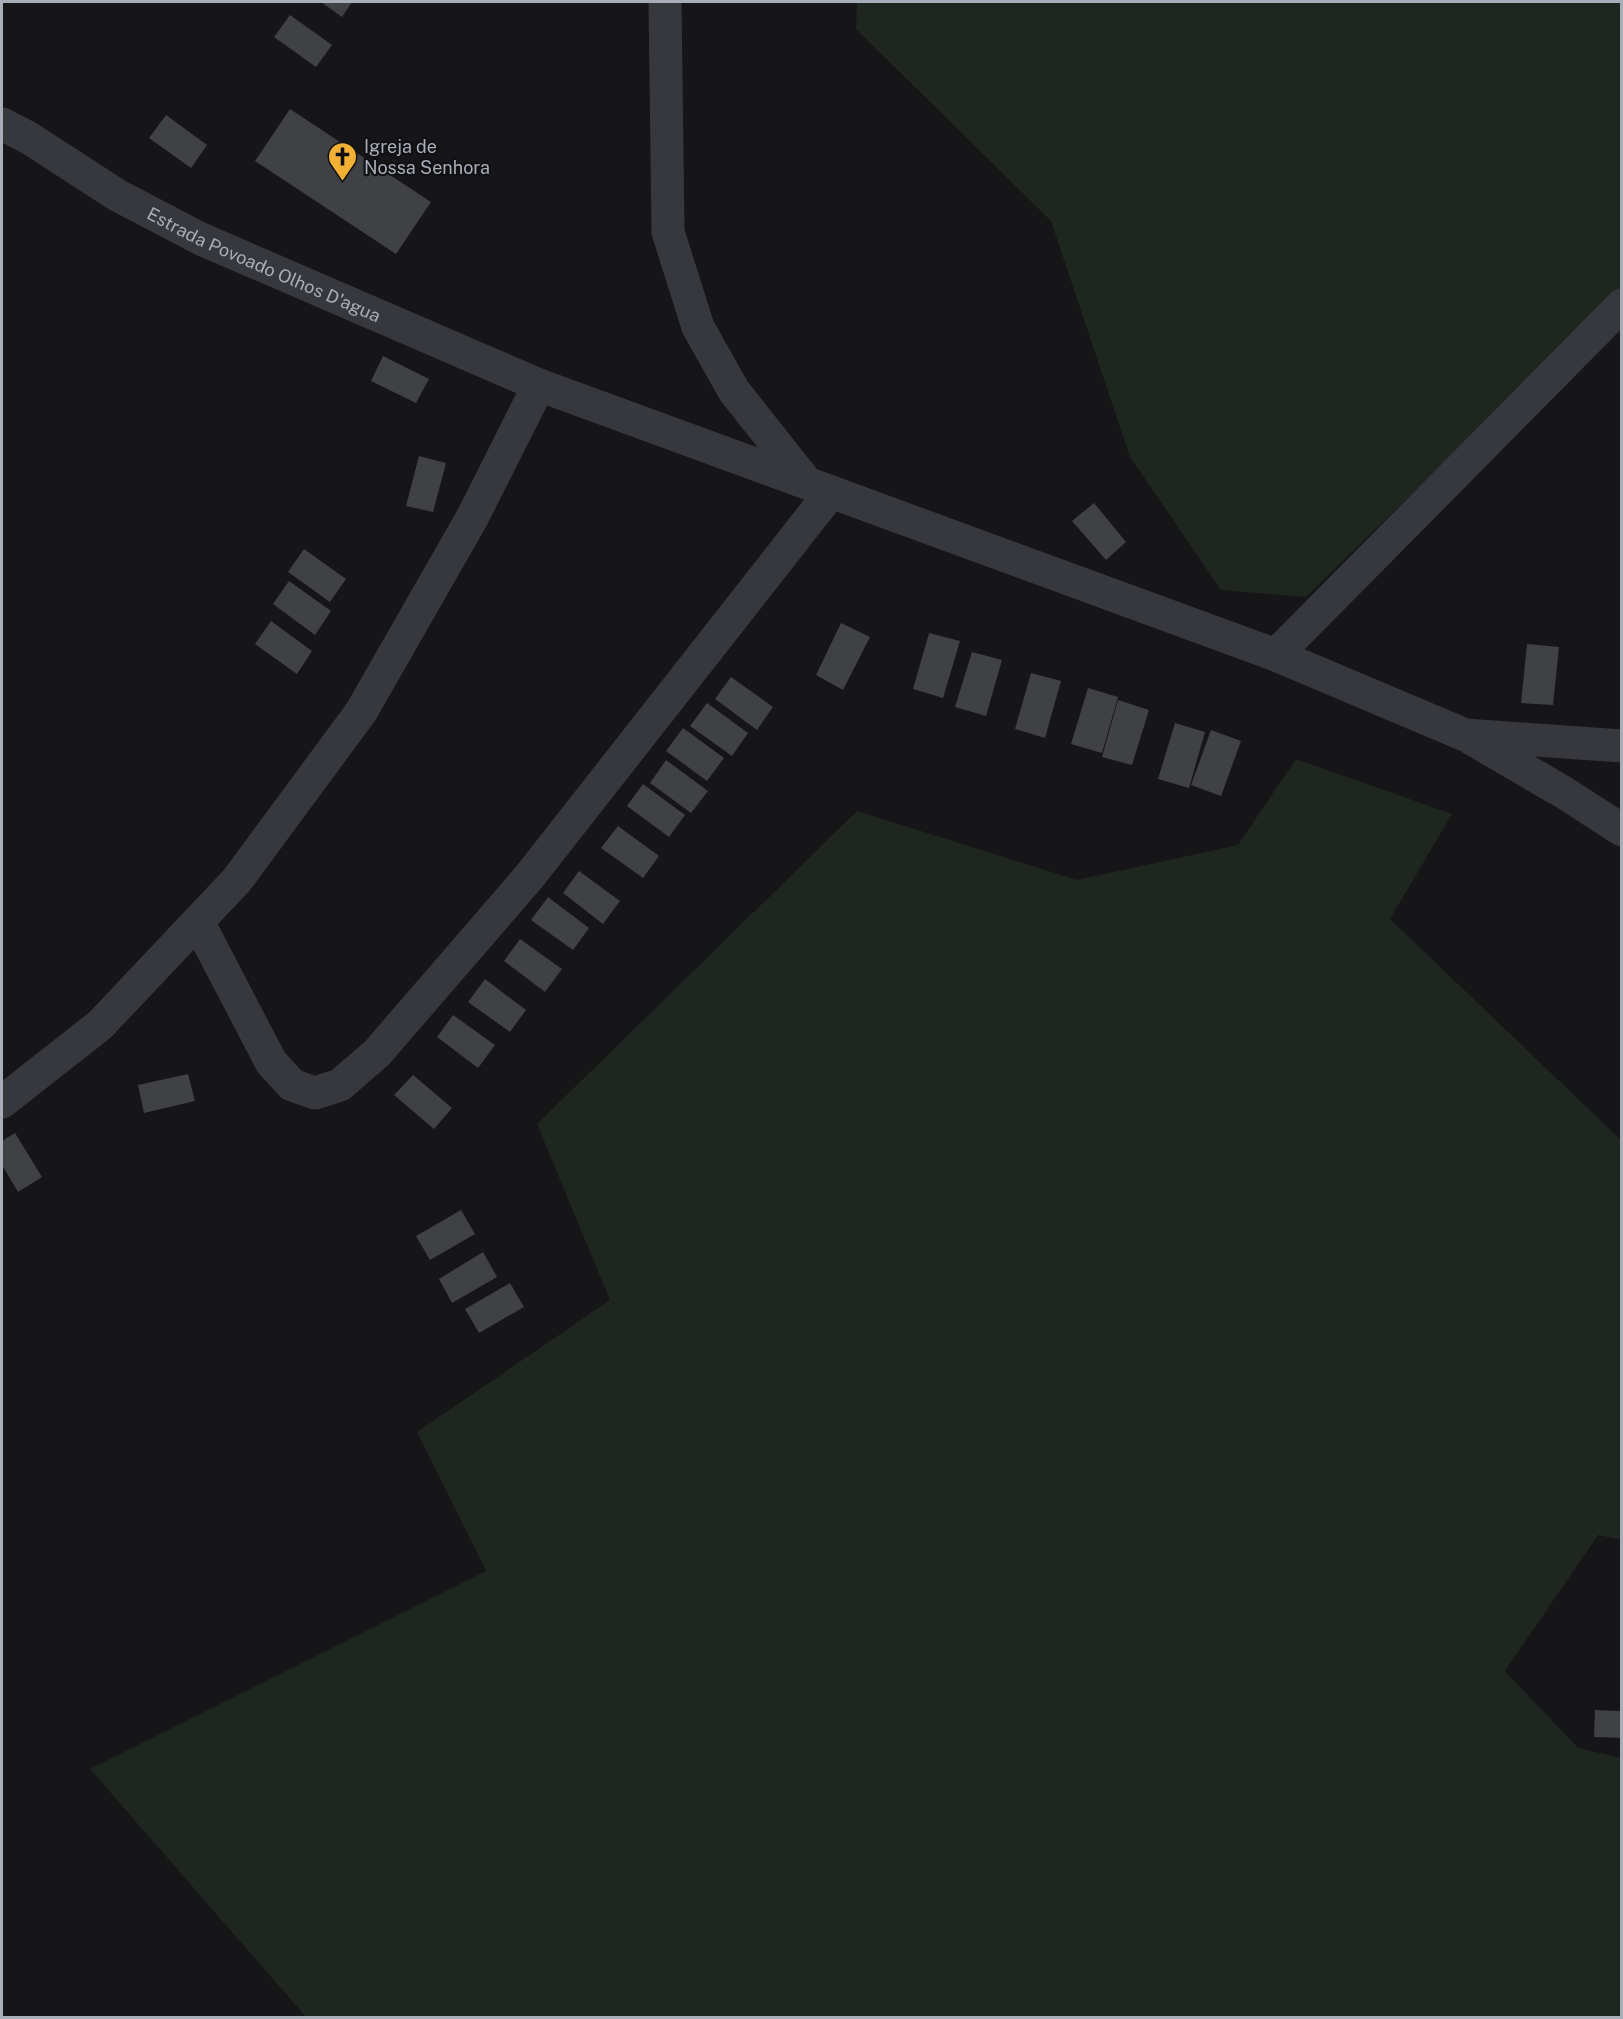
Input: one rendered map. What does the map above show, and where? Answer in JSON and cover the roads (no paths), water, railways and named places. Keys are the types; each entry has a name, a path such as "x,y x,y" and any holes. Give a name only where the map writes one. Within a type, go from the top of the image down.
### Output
{"street":[{"path":"198,922 271,1062 292,1085 315,1093 340,1085 377,1053 529,877 818,487 734,391 698,327 668,232 665,2"},
{"name":"Estrada Povoado Olhos D'agua","path":"2,124 29,138 117,195 201,239 539,385 1276,655 1465,735"},
{"path":"1276,655 1622,305"},
{"path":"2,1102 100,1025 237,880 361,712 472,518 539,385"},
{"path":"1465,735 1622,746"},
{"path":"1465,735 1563,792 1622,830"}],"place":[{"name":"Igreja de Nossa Senhora","path":"343,182"}]}
